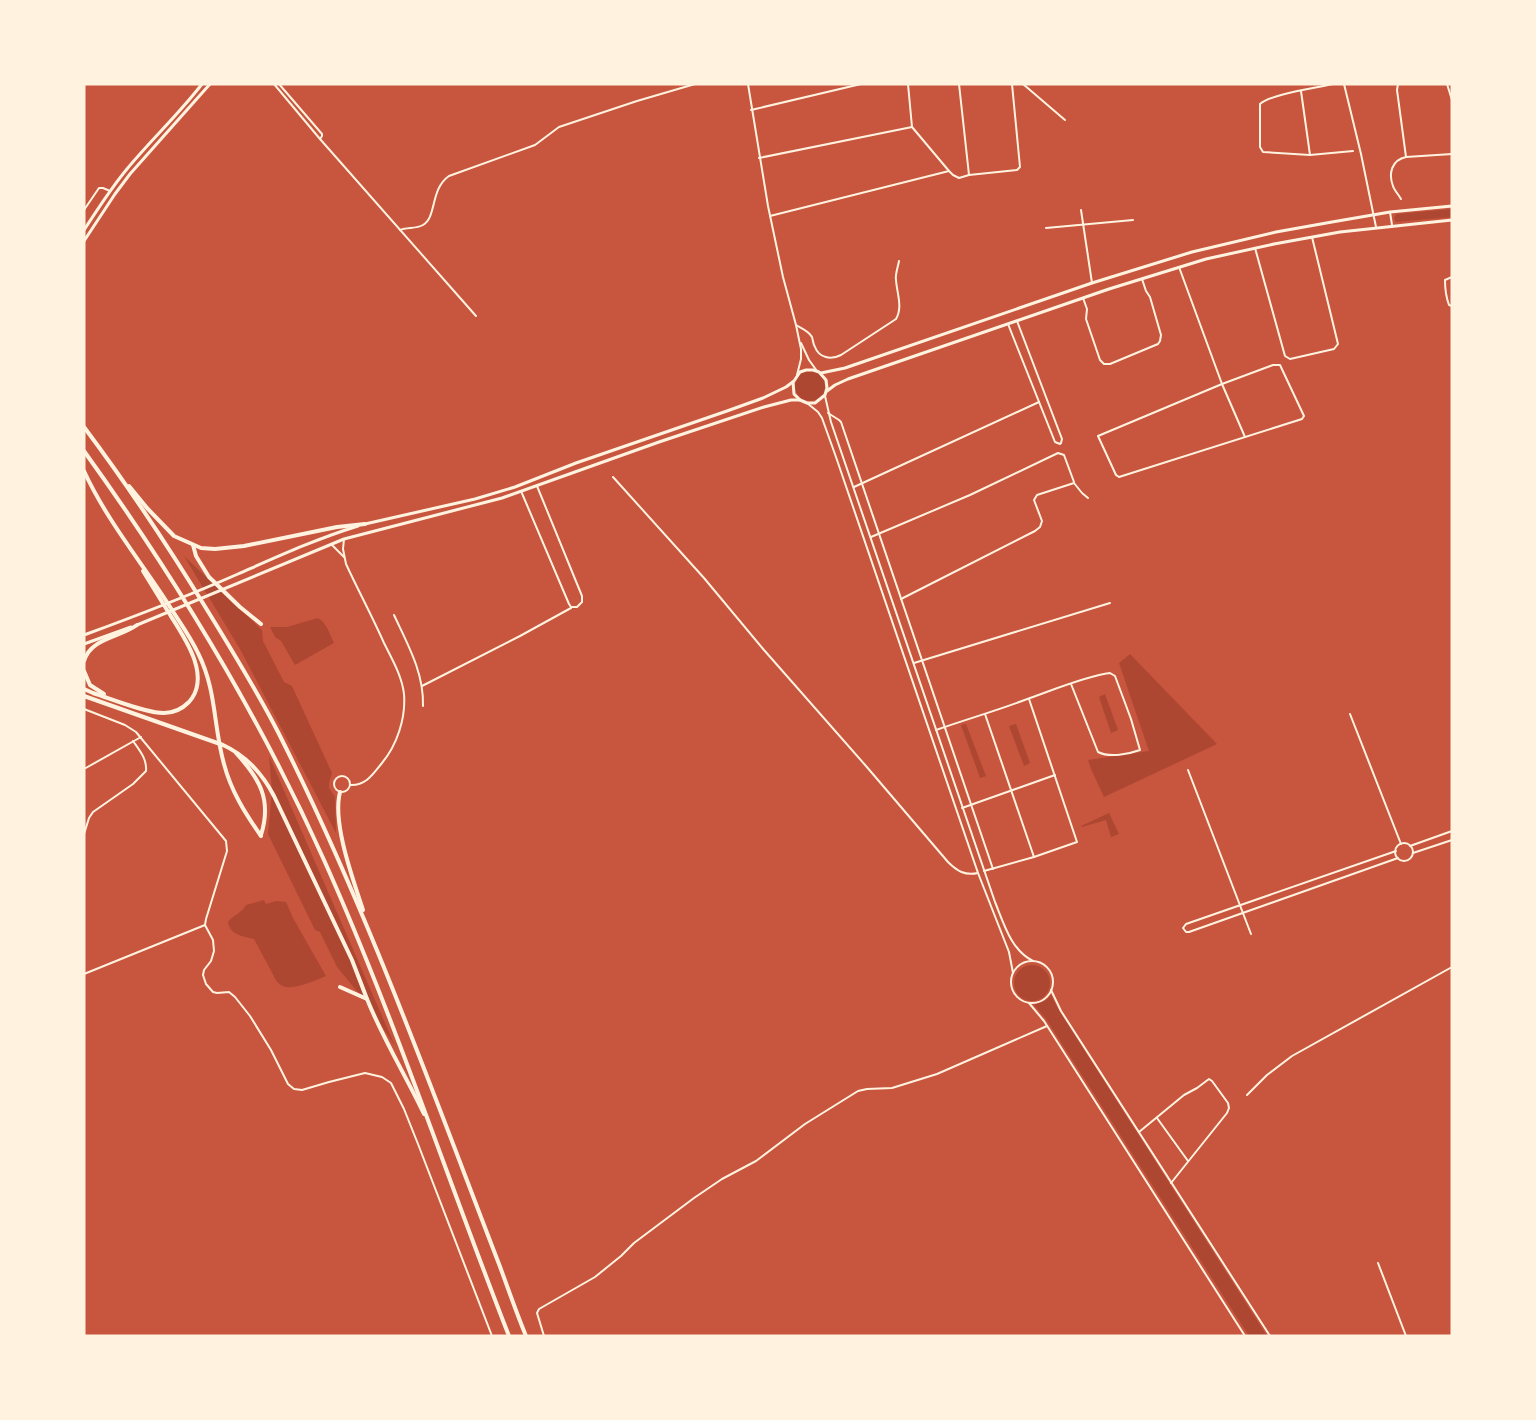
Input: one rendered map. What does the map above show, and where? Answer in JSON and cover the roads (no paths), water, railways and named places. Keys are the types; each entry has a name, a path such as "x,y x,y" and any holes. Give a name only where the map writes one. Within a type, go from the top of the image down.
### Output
{"highway":[{"path":"84,427 166,529 180,540 193,545 206,549 224,548 365,524"},
{"path":"84,451 143,534 212,643 265,738 324,859 355,930 509,1336"},
{"path":"109,460 181,566 278,732 369,928 526,1336"},
{"path":"84,471 99,500 175,614 200,657 210,685 221,751 229,782 261,836 265,810 259,783 231,748"},
{"path":"193,545 196,556 209,577 261,624"},
{"path":"84,689 160,713 178,710 188,703 195,693 198,675 193,654 133,552"},
{"path":"84,661 93,646 129,631 137,625"},
{"path":"84,671 90,685 112,699"},
{"path":"84,696 231,748 254,765 269,786 352,960 383,1035 435,1137"},
{"path":"340,792 338,808 344,850 369,928"},
{"path":"340,987 367,999"}],"main road":[{"path":"84,230 126,170 202,84"},
{"path":"84,241 130,174 210,84"},
{"path":"1452,206 1390,212 1276,232 1161,261 845,368 819,372 806,370 797,375 793,389 800,400 815,403 835,385 848,379 1179,267 1255,248 1312,237 1392,225 1452,220"},
{"path":"819,372 826,380 825,394"},
{"path":"84,634 139,615 306,544 365,524 475,499 515,487 576,463 744,405 780,391 794,381"},
{"path":"84,644 137,625 330,543 468,508 747,412 780,402 800,400"}],"street":[{"path":"274,84 476,316"},
{"path":"279,84 322,134 320,139"},
{"path":"400,230 420,226 426,222 437,189 449,176 535,145 559,128 695,84"},
{"path":"748,84 770,216 799,338 801,359 797,375"},
{"path":"751,110 861,84"},
{"path":"908,84 912,128 949,171 959,178 1017,170 1020,167 1012,84"},
{"path":"959,84 969,175"},
{"path":"1023,84 1065,120"},
{"path":"1333,84 1265,99 1260,104 1260,147 1263,152 1310,155 1353,151"},
{"path":"1344,84 1376,227"},
{"path":"1398,84 1406,157"},
{"path":"1447,84 1452,100"},
{"path":"1302,91 1310,155"},
{"path":"759,158 912,128"},
{"path":"1401,199 1393,186 1391,173 1397,160 1406,157 1452,154"},
{"path":"770,216 949,171"},
{"path":"84,210 99,188 110,191"},
{"path":"1081,210 1092,283"},
{"path":"1390,212 1392,225"},
{"path":"1046,228 1133,220"},
{"path":"1255,248 1285,356 1290,359 1334,349 1338,345 1312,237"},
{"path":"796,325 810,334 817,352 829,358 841,355 899,315 896,281 899,261"},
{"path":"1179,267 1222,384 1245,437"},
{"path":"1452,277 1445,280 1446,298 1452,306"},
{"path":"1083,298 1087,309 1086,319 1100,360 1104,364 1110,364 1158,344 1160,340 1161,335 1142,278"},
{"path":"1008,324 1041,408 1056,442 1060,444 1062,439 1017,321"},
{"path":"799,338 808,360 819,372"},
{"path":"1021,356 1029,352"},
{"path":"1272,365 1280,365 1304,416 1302,419 1119,477 1116,475 1098,436 1222,384 1272,365"},
{"path":"807,403 818,412 824,424 978,873 1009,952 1014,994 1029,1003 1042,1000 1051,990 1053,982 1051,973 1045,966 1024,956 1013,943 995,902 828,413 825,394"},
{"path":"854,487 1039,402"},
{"path":"1041,408 1048,405"},
{"path":"828,413 841,422 993,869"},
{"path":"871,537 1016,474 1058,453 1064,456 1074,483 1088,498"},
{"path":"613,477 704,578 948,862 962,873 978,873"},
{"path":"901,599 1035,531 1040,527 1042,521 1034,501 1037,495 1074,483"},
{"path":"422,686 573,607 579,606 582,602 583,598 537,486"},
{"path":"521,491 569,604 573,607"},
{"path":"344,539 346,564 394,663 404,693 403,716 391,751 366,781 350,785"},
{"path":"330,543 344,557"},
{"path":"914,663 1110,603"},
{"path":"394,615 417,666 422,686 423,706"},
{"path":"936,730 985,714 1071,684 1108,672 1114,674 1140,750 1112,755 1098,752 1071,684"},
{"path":"984,871 1077,842 1029,699"},
{"path":"84,709 125,725 141,737 226,841 227,851 206,916 206,925 213,940 214,951 211,961 203,972 204,980 213,992 229,992 244,1008 262,1035 288,1084 293,1089 303,1090 365,1073 382,1077 391,1083 418,1144 492,1336"},
{"path":"985,714 1034,857"},
{"path":"1350,714 1401,844"},
{"path":"84,769 141,737"},
{"path":"84,834 93,812 146,771 145,758 133,741"},
{"path":"1188,770 1251,934"},
{"path":"962,808 1055,776"},
{"path":"338,777 346,777 350,785 345,791 340,792 334,785 338,777"},
{"path":"1410,846 1452,831"},
{"path":"1413,853 1410,846 1405,843 1401,844 1395,851 1186,924 1183,928 1185,932 1189,932 1398,858 1406,860 1413,853 1452,840"},
{"path":"1395,851 1398,858"},
{"path":"1339,871 1341,878"},
{"path":"84,974 206,925"},
{"path":"1013,973 1023,963 1033,961"},
{"path":"1247,1095 1267,1075 1292,1056 1452,966"},
{"path":"1051,990 1061,1011 1270,1336"},
{"path":"1029,1003 1047,1026 1245,1336"},
{"path":"544,1336 537,1313 539,1309 595,1277 634,1243 694,1198 722,1179 756,1161 784,1138 838,1102 862,1089 892,1088 937,1074 1047,1026"},
{"path":"1139,1132 1184,1095 1209,1079 1228,1103 1230,1108 1227,1113 1171,1183"},
{"path":"1157,1118 1188,1161"},
{"path":"1378,1263 1406,1336"}]}
